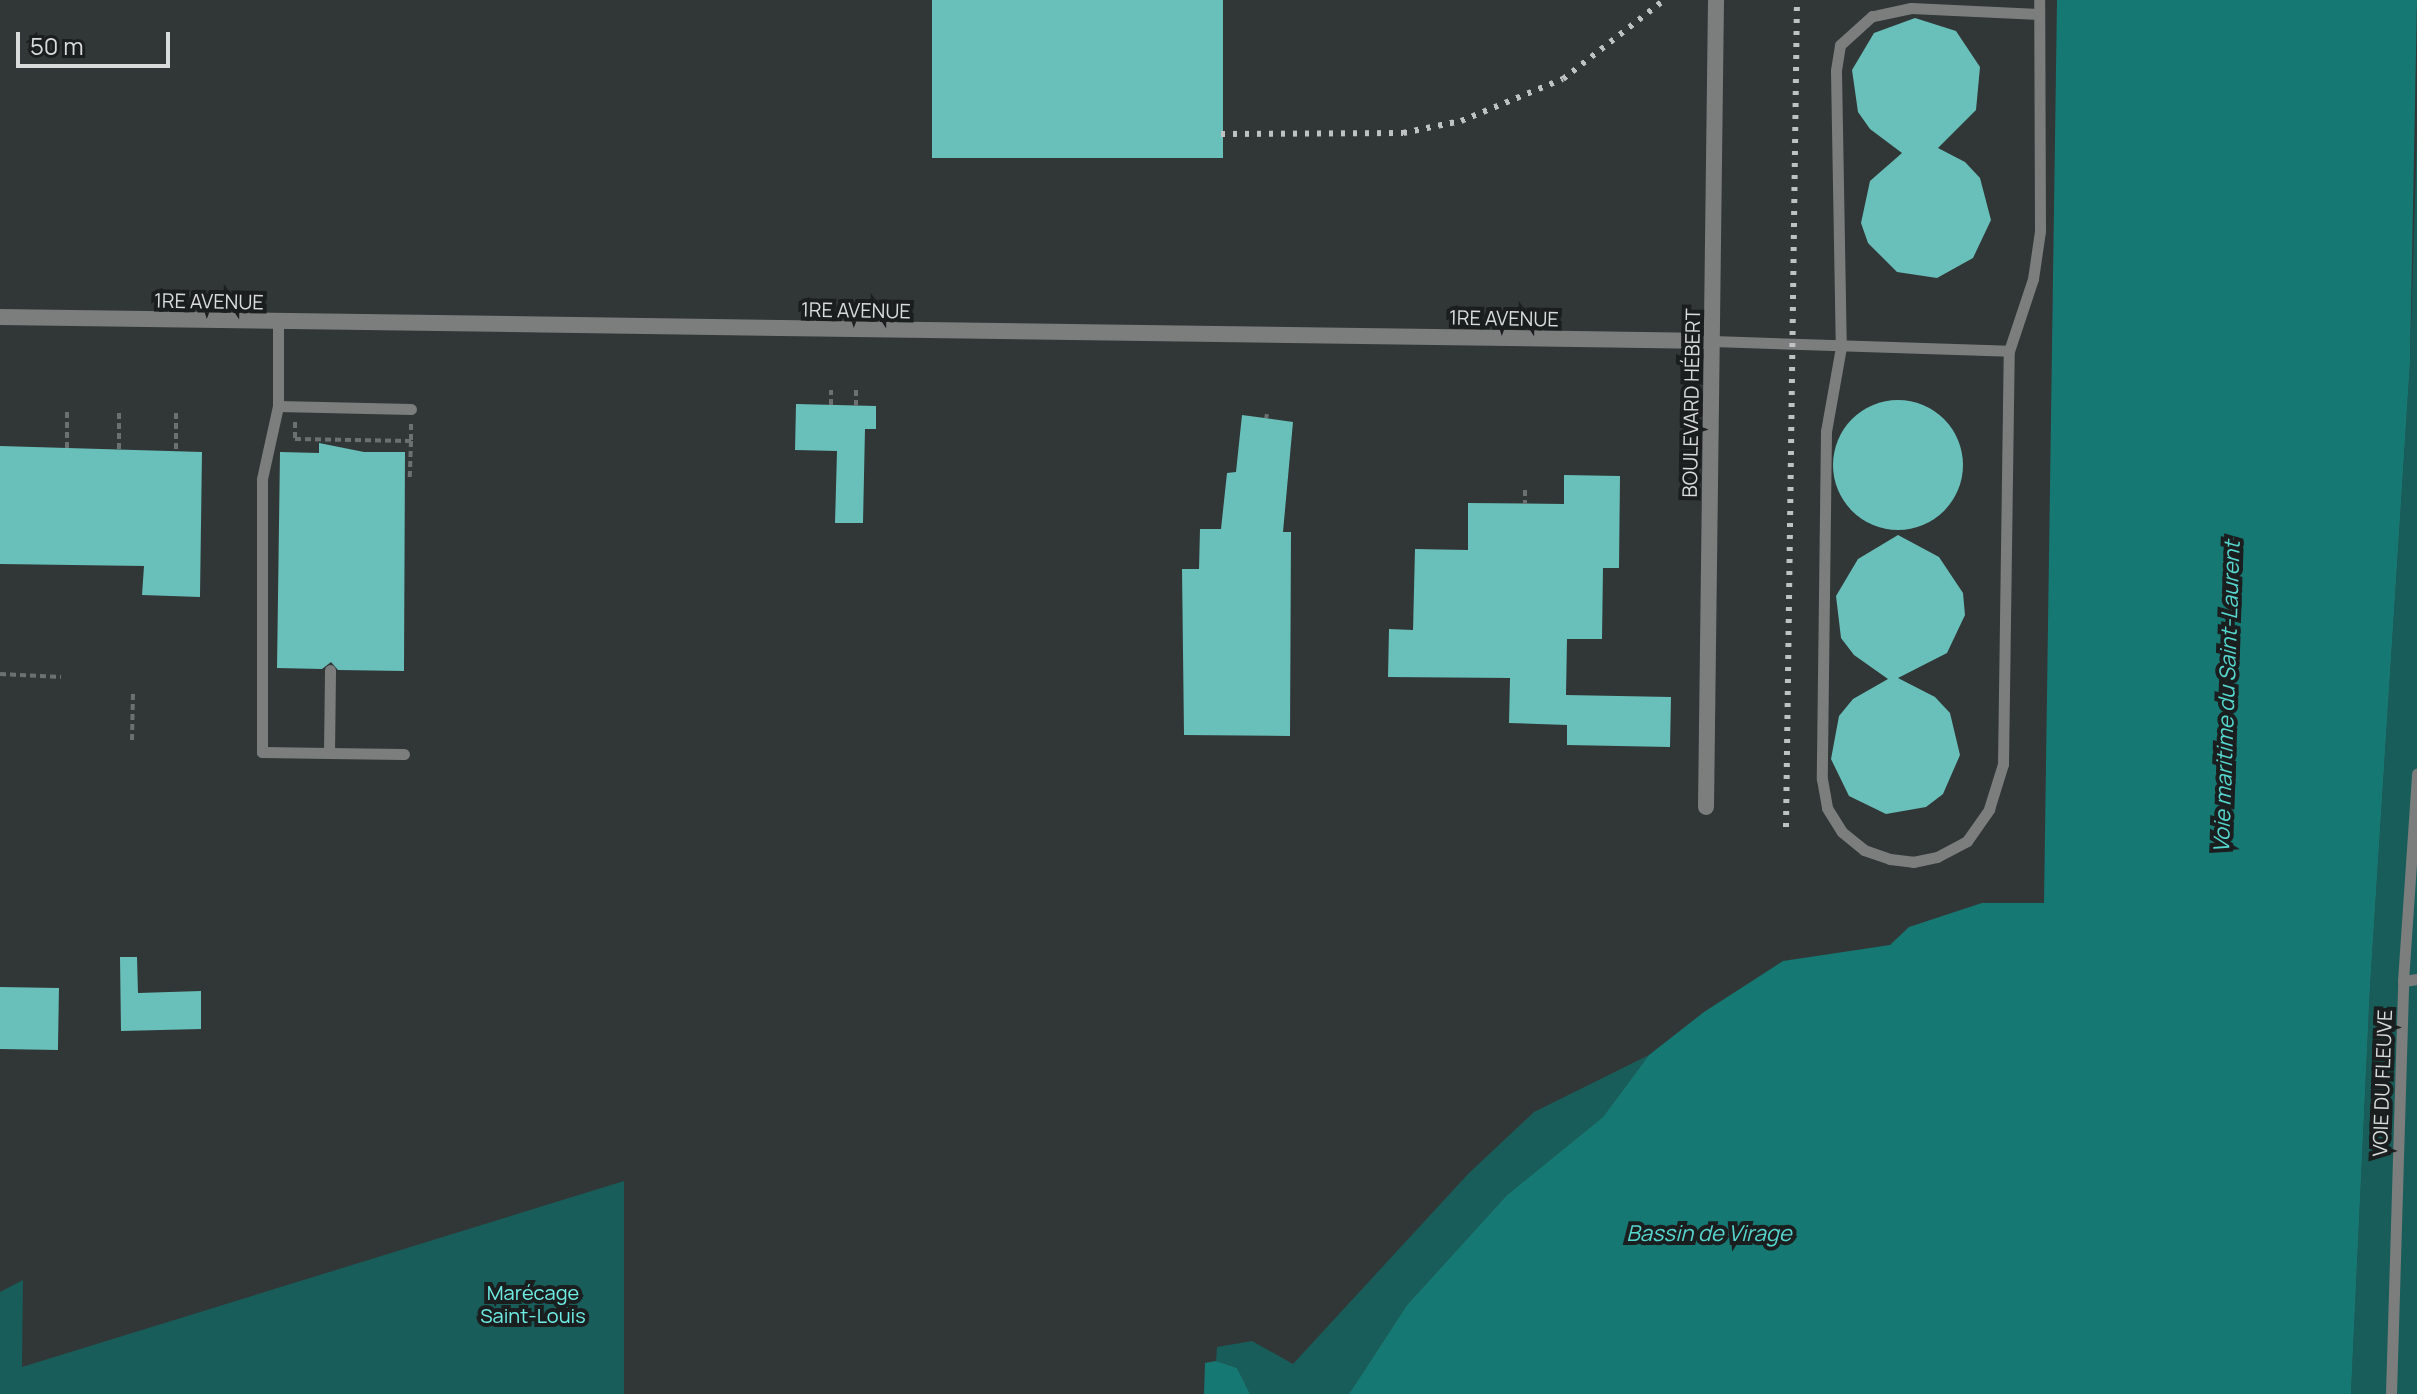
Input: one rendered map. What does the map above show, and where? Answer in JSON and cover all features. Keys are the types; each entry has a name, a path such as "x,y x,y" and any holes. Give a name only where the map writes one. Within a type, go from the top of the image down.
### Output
{"street":[{"name":"BOULEVARD HÉBERT","path":"1706,807 1716,0"},
{"name":"1RE AVENUE","path":"0,317 1712,341"}],"lane":[{"path":"2039,0 2040,231 2033,279 2009,351 2003,764 1989,809 1967,841 1937,857 1913,862 1864,850 1842,832 1827,808 1822,779 1826,431 1841,347 1836,71 1840,45 1872,16 1911,8 2039,14"},
{"path":"278,323 278,406 262,479 262,752 404,754"},
{"path":"1712,341 2009,351"},
{"path":"278,406 411,409"},
{"path":"329,753 330,670"},
{"name":"VOIE DU FLEUVE","path":"2391,1394 2403,981 2417,773"},
{"path":"2403,981 2417,979"}],"path":[{"path":"831,390 831,405"},
{"path":"856,390 856,406"},
{"path":"67,412 67,448"},
{"path":"119,413 119,449"},
{"path":"176,413 176,451"},
{"path":"295,419 295,439 324,442 411,441 410,478"},
{"path":"1525,490 1525,504"},
{"path":"0,674 61,677"},
{"path":"132,740 133,691"}],"green space":[{"path":"2417,135 2417,1394 2351,1394 2370,987 2410,363"},
{"path":"1649,1055 1603,1117 1507,1195 1407,1305 1349,1394 1250,1394 1237,1368 1216,1361 1217,1347 1252,1341 1293,1364 1469,1173 1534,1112"},
{"name":"Marécage Saint-Louis","path":"624,1181 624,1394 0,1394 0,1292 23,1280 22,1367"}],"water":[{"path":"2057,0 2417,0 2410,363 2370,987 2351,1394 1349,1394 1407,1305 1507,1195 1603,1117 1649,1055 1704,1012 1783,961 1890,945 1909,927 1982,903 2044,903"},
{"path":"1216,1361 1237,1368 1250,1394 1204,1394 1205,1363"}],"building":[{"path":"932,0 1223,0 1223,158 932,158"},
{"path":"1915,18 1956,31 1980,67 1976,110 1938,148 1965,162 1980,178 1991,220 1973,258 1937,278 1897,272 1868,243 1861,223 1870,181 1902,153 1870,129 1858,112 1852,70 1874,33"},
{"path":"1898,400 1923,405 1944,419 1958,440 1963,465 1958,490 1944,511 1923,525 1898,530 1873,525 1852,511 1838,490 1833,465 1838,440 1852,419 1873,405"},
{"path":"796,404 876,406 876,429 865,429 863,523 835,523 837,451 795,450"},
{"path":"1242,415 1293,422 1283,532 1291,532 1290,736 1184,735 1182,569 1199,569 1200,529 1221,529 1227,473 1236,472"},
{"path":"319,443 364,452 405,452 404,671 338,670 331,662 322,669 277,668 280,452 319,453"},
{"path":"0,446 202,452 200,597 142,595 144,566 0,564"},
{"path":"1564,475 1620,476 1619,568 1603,568 1602,639 1567,639 1566,695 1671,697 1670,747 1567,745 1567,725 1509,723 1510,678 1388,677 1389,629 1413,630 1415,549 1468,550 1468,503 1564,504"},
{"path":"1898,535 1939,557 1963,593 1965,615 1947,653 1898,678 1935,697 1950,713 1960,755 1943,794 1926,807 1886,814 1849,796 1831,759 1839,716 1853,699 1888,679 1854,655 1841,638 1836,596 1858,559"},
{"path":"120,957 137,957 138,993 201,991 201,1029 121,1031"},
{"path":"0,987 59,988 58,1050 0,1049"}],"railway":[{"path":"1221,134 1403,133 1461,121 1563,79 1664,0"},
{"path":"1786,827 1797,0"}],"water label":[{"name":"Voie maritime du Saint-Laurent","path":"2227,697"},
{"name":"Bassin de Virage","path":"1709,1234"}]}
